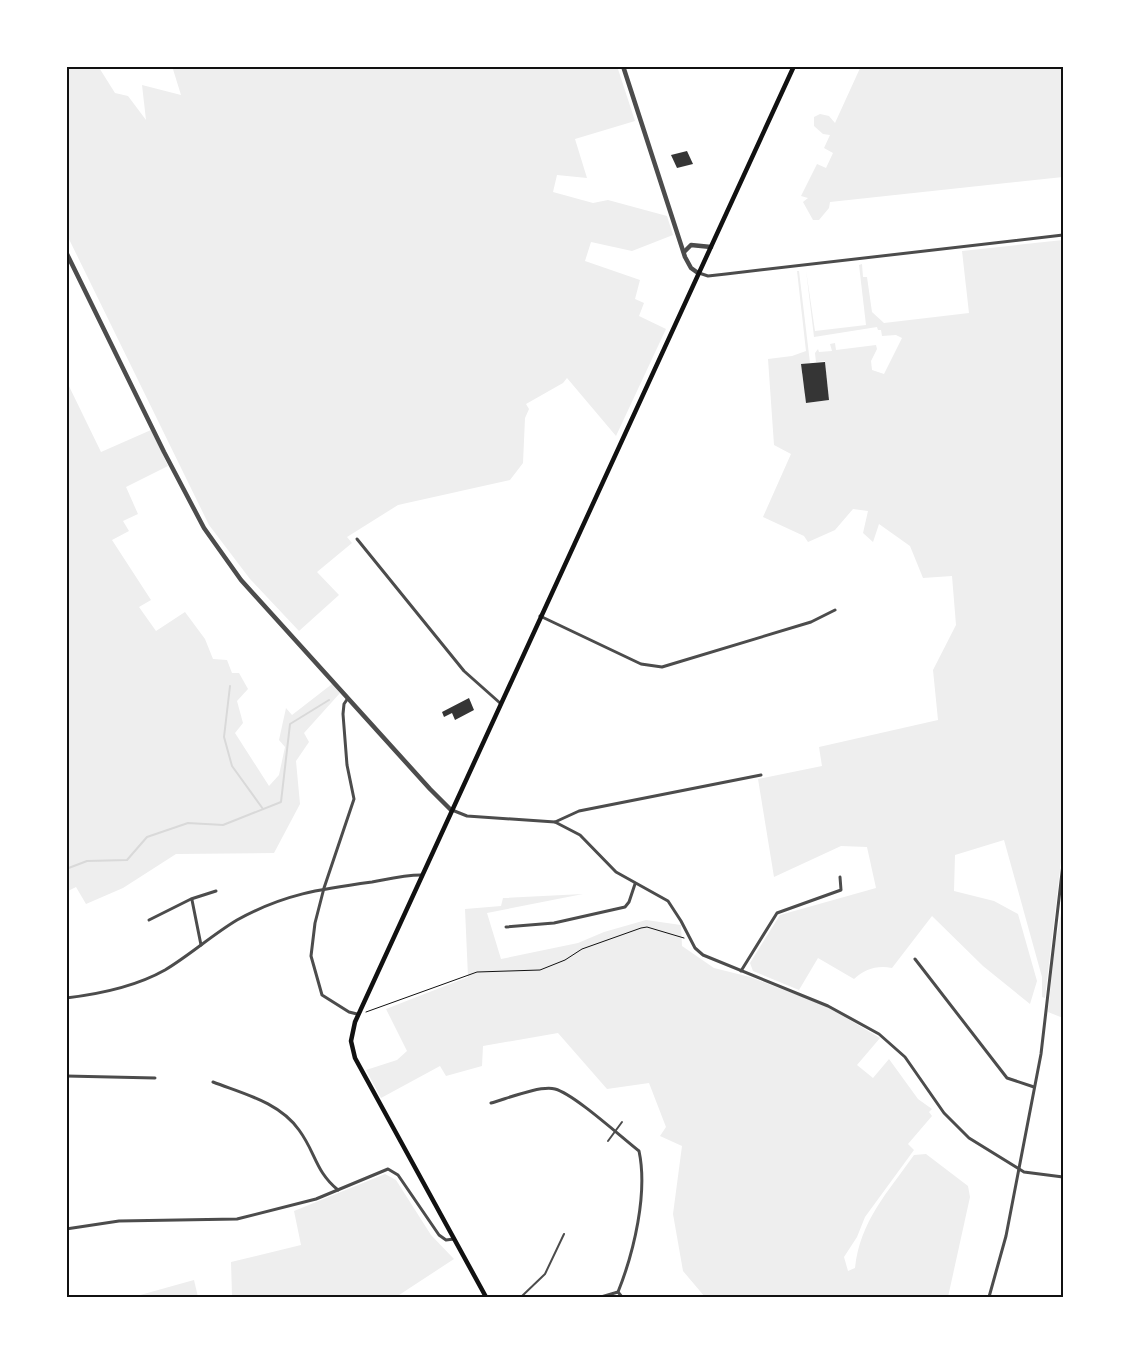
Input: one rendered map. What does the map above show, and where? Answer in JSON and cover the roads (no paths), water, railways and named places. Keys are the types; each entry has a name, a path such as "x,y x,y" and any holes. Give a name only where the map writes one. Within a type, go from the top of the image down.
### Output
{"main road":[{"path":"486,1297 355,1058 351,1041 357,1014 794,66"}],"street":[{"path":"623,66 680,236 684,254 691,268 698,273 708,276 1063,235"},
{"path":"680,236 691,245 711,247"},
{"path":"684,254 685,250 691,245"},
{"path":"67,254 164,452 204,528 241,580 430,789 452,810 467,816 555,822 580,835 616,872 668,901 695,948 703,955 828,1006 879,1034 905,1057 955,1127 1017,1169 1024,1172 1063,1177"},
{"path":"357,539 464,671 500,703"},
{"path":"540,616 641,664 662,667 811,622 835,610"},
{"path":"348,698 344,704 343,714 346,756 354,799 324,888 311,956 322,995 349,1012 357,1014"},
{"path":"555,822 580,811 761,775"},
{"path":"989,1297 1005,1241 1017,1169 1041,1054 1063,864"},
{"path":"66,998 119,989 148,978 201,946 236,921 266,905 296,894 324,888 421,875"},
{"path":"741,971 777,913 841,890 840,877"},
{"path":"506,927 554,923 625,907 629,902 635,884"},
{"path":"149,920 192,899 216,891"},
{"path":"192,899 201,946"},
{"path":"915,959 1006,1078 1034,1087"},
{"path":"66,1076 155,1078"},
{"path":"213,1082 277,1107 299,1129 314,1154 319,1170 338,1190"},
{"path":"491,1103 533,1091 554,1088 573,1100 639,1151 643,1170 638,1222 618,1292"},
{"path":"66,1229 119,1221 237,1219 299,1204 388,1169 398,1175 439,1235 446,1240 454,1239"},
{"path":"601,1297 618,1292"},
{"path":"618,1292 622,1297"}],"lane":[{"path":"608,1140 622,1122"},
{"path":"521,1297 545,1274 564,1234"}],"waterway":[{"path":"230,686 224,737 232,766 263,809"},
{"path":"66,869 87,861 127,860 147,837 188,823 223,825 281,802 290,724 329,700"}]}
